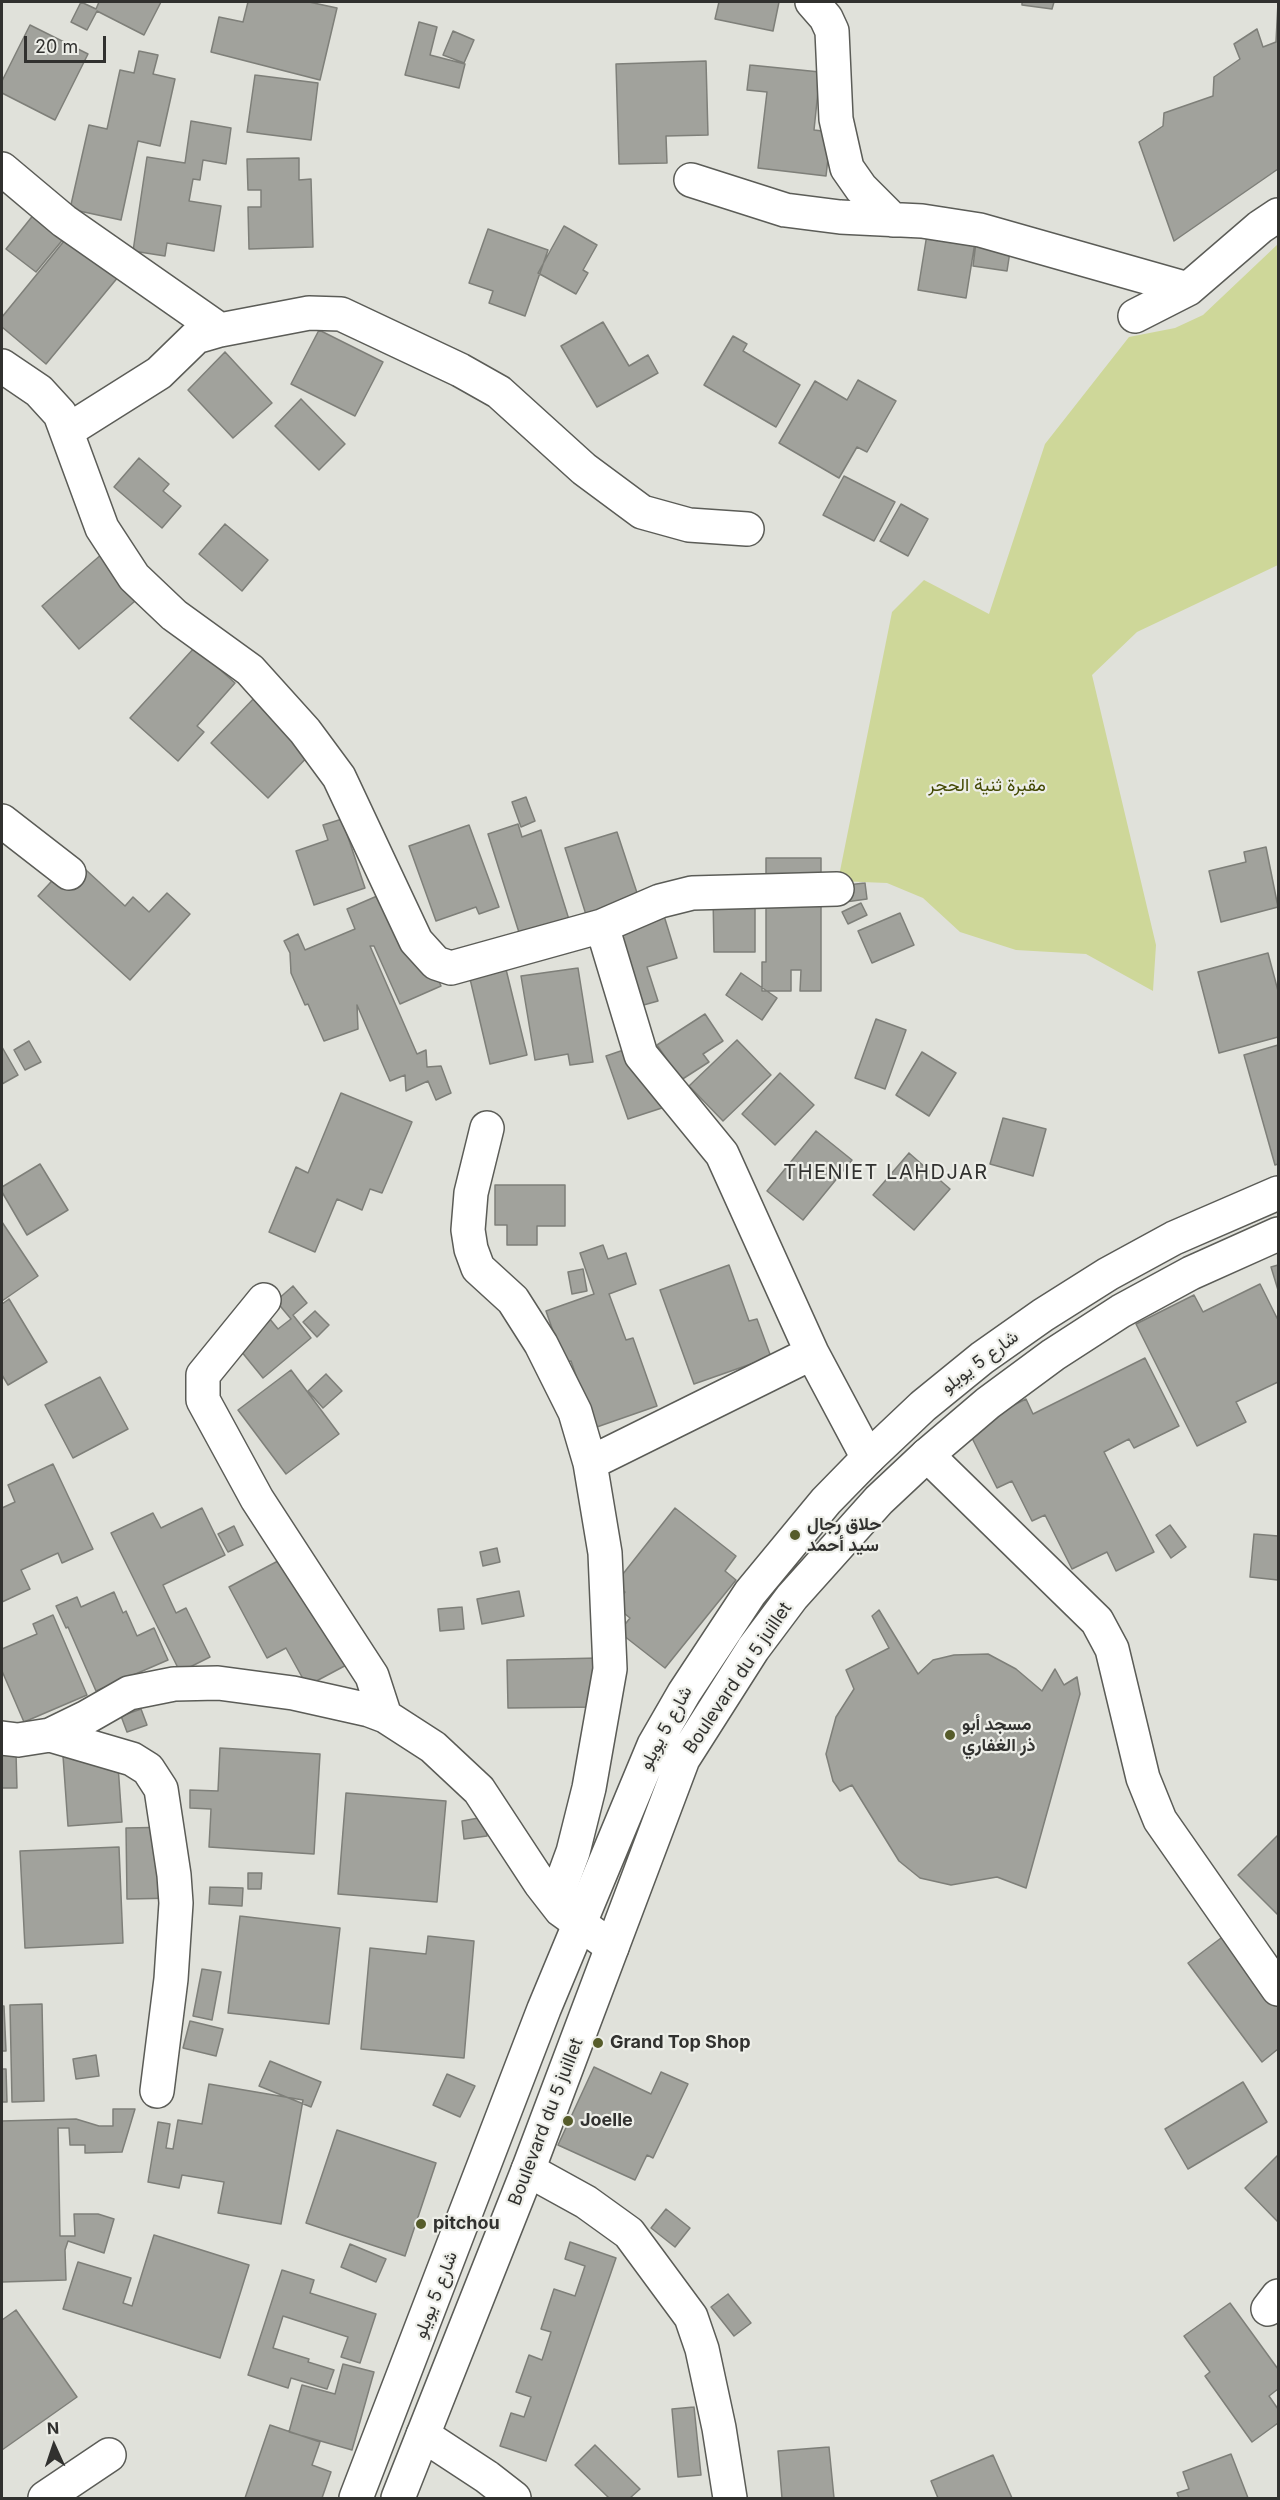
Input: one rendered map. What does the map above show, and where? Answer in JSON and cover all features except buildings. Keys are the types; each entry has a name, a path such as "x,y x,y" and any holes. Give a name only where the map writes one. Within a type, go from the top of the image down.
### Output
{"street":[{"path":"812,2 826,18 832,31 836,119 847,168 861,188 893,220"},
{"path":"2,169 64,221 219,330"},
{"path":"691,180 785,210 840,217 922,221 980,230 1188,289"},
{"path":"1135,316 1188,289 1260,227 1278,215"},
{"path":"66,431 159,373 196,337 219,330 309,313 341,314 460,370 499,392 584,469 642,512 689,525 747,529"},
{"path":"2,366 39,392 60,414 102,528 134,577 174,615 250,670 305,731 339,777 416,941 436,963 451,968 602,926 660,901 692,893 837,889"},
{"path":"2,821 69,873"},
{"path":"602,926 641,1054 722,1154 812,1353 868,1458"},
{"path":"487,1128 471,1193 468,1230 471,1249 478,1268 513,1300 541,1344 575,1412 590,1463 605,1553 610,1669 589,1788 573,1852 555,1901"},
{"name":"شارع 5 يويلو","path":"356,2499 544,2009 654,1745 716,1643 772,1565 826,1501 923,1406 982,1358 1043,1315 1108,1274 1174,1239 1278,1192"},
{"name":"Boulevard du 5 juillet","path":"398,2499 528,2170 683,1759 717,1703 792,1597 842,1539 927,1455 988,1403 1120,1311 1191,1273 1278,1234"},
{"path":"264,1300 203,1375 203,1400 257,1499 372,1676 385,1716"},
{"path":"590,1463 812,1353"},
{"path":"927,1455 1097,1621 1112,1649 1143,1778 1161,1820 1278,1989"},
{"path":"2,1738 18,1740 50,1735 87,1718 129,1694 174,1684 218,1683 293,1693 369,1710 385,1716 433,1747 479,1790 555,1901 579,1924 612,1947"},
{"path":"50,1735 132,1759 148,1769 161,1789 172,1856 176,1903 171,1979 157,2091"},
{"path":"528,2170 586,2202 629,2233 691,2317 702,2349 719,2428 730,2499"},
{"path":"423,2434 484,2488 514,2499"},
{"path":"45,2499 109,2455"}],"green space":[{"name":"مقبرة ثنية الحجر","path":"1278,244 1278,565 1137,632 1092,675 1156,945 1153,991 1086,954 1016,950 960,932 923,898 887,883 838,881 892,612 924,580 989,614 1045,444 1129,337 1175,328 1203,315"}],"place":[{"name":"حلاق رجال سيد أحمد","path":"795,1535"},
{"name":"مسجد أبو ذر الغفاري","path":"950,1735"},
{"name":"Grand Top Shop","path":"598,2043"},
{"name":"Joelle","path":"568,2121"},
{"name":"pitchou","path":"421,2224"}],"district":[{"name":"THENIET LAHDJAR","path":"886,1173"}]}
